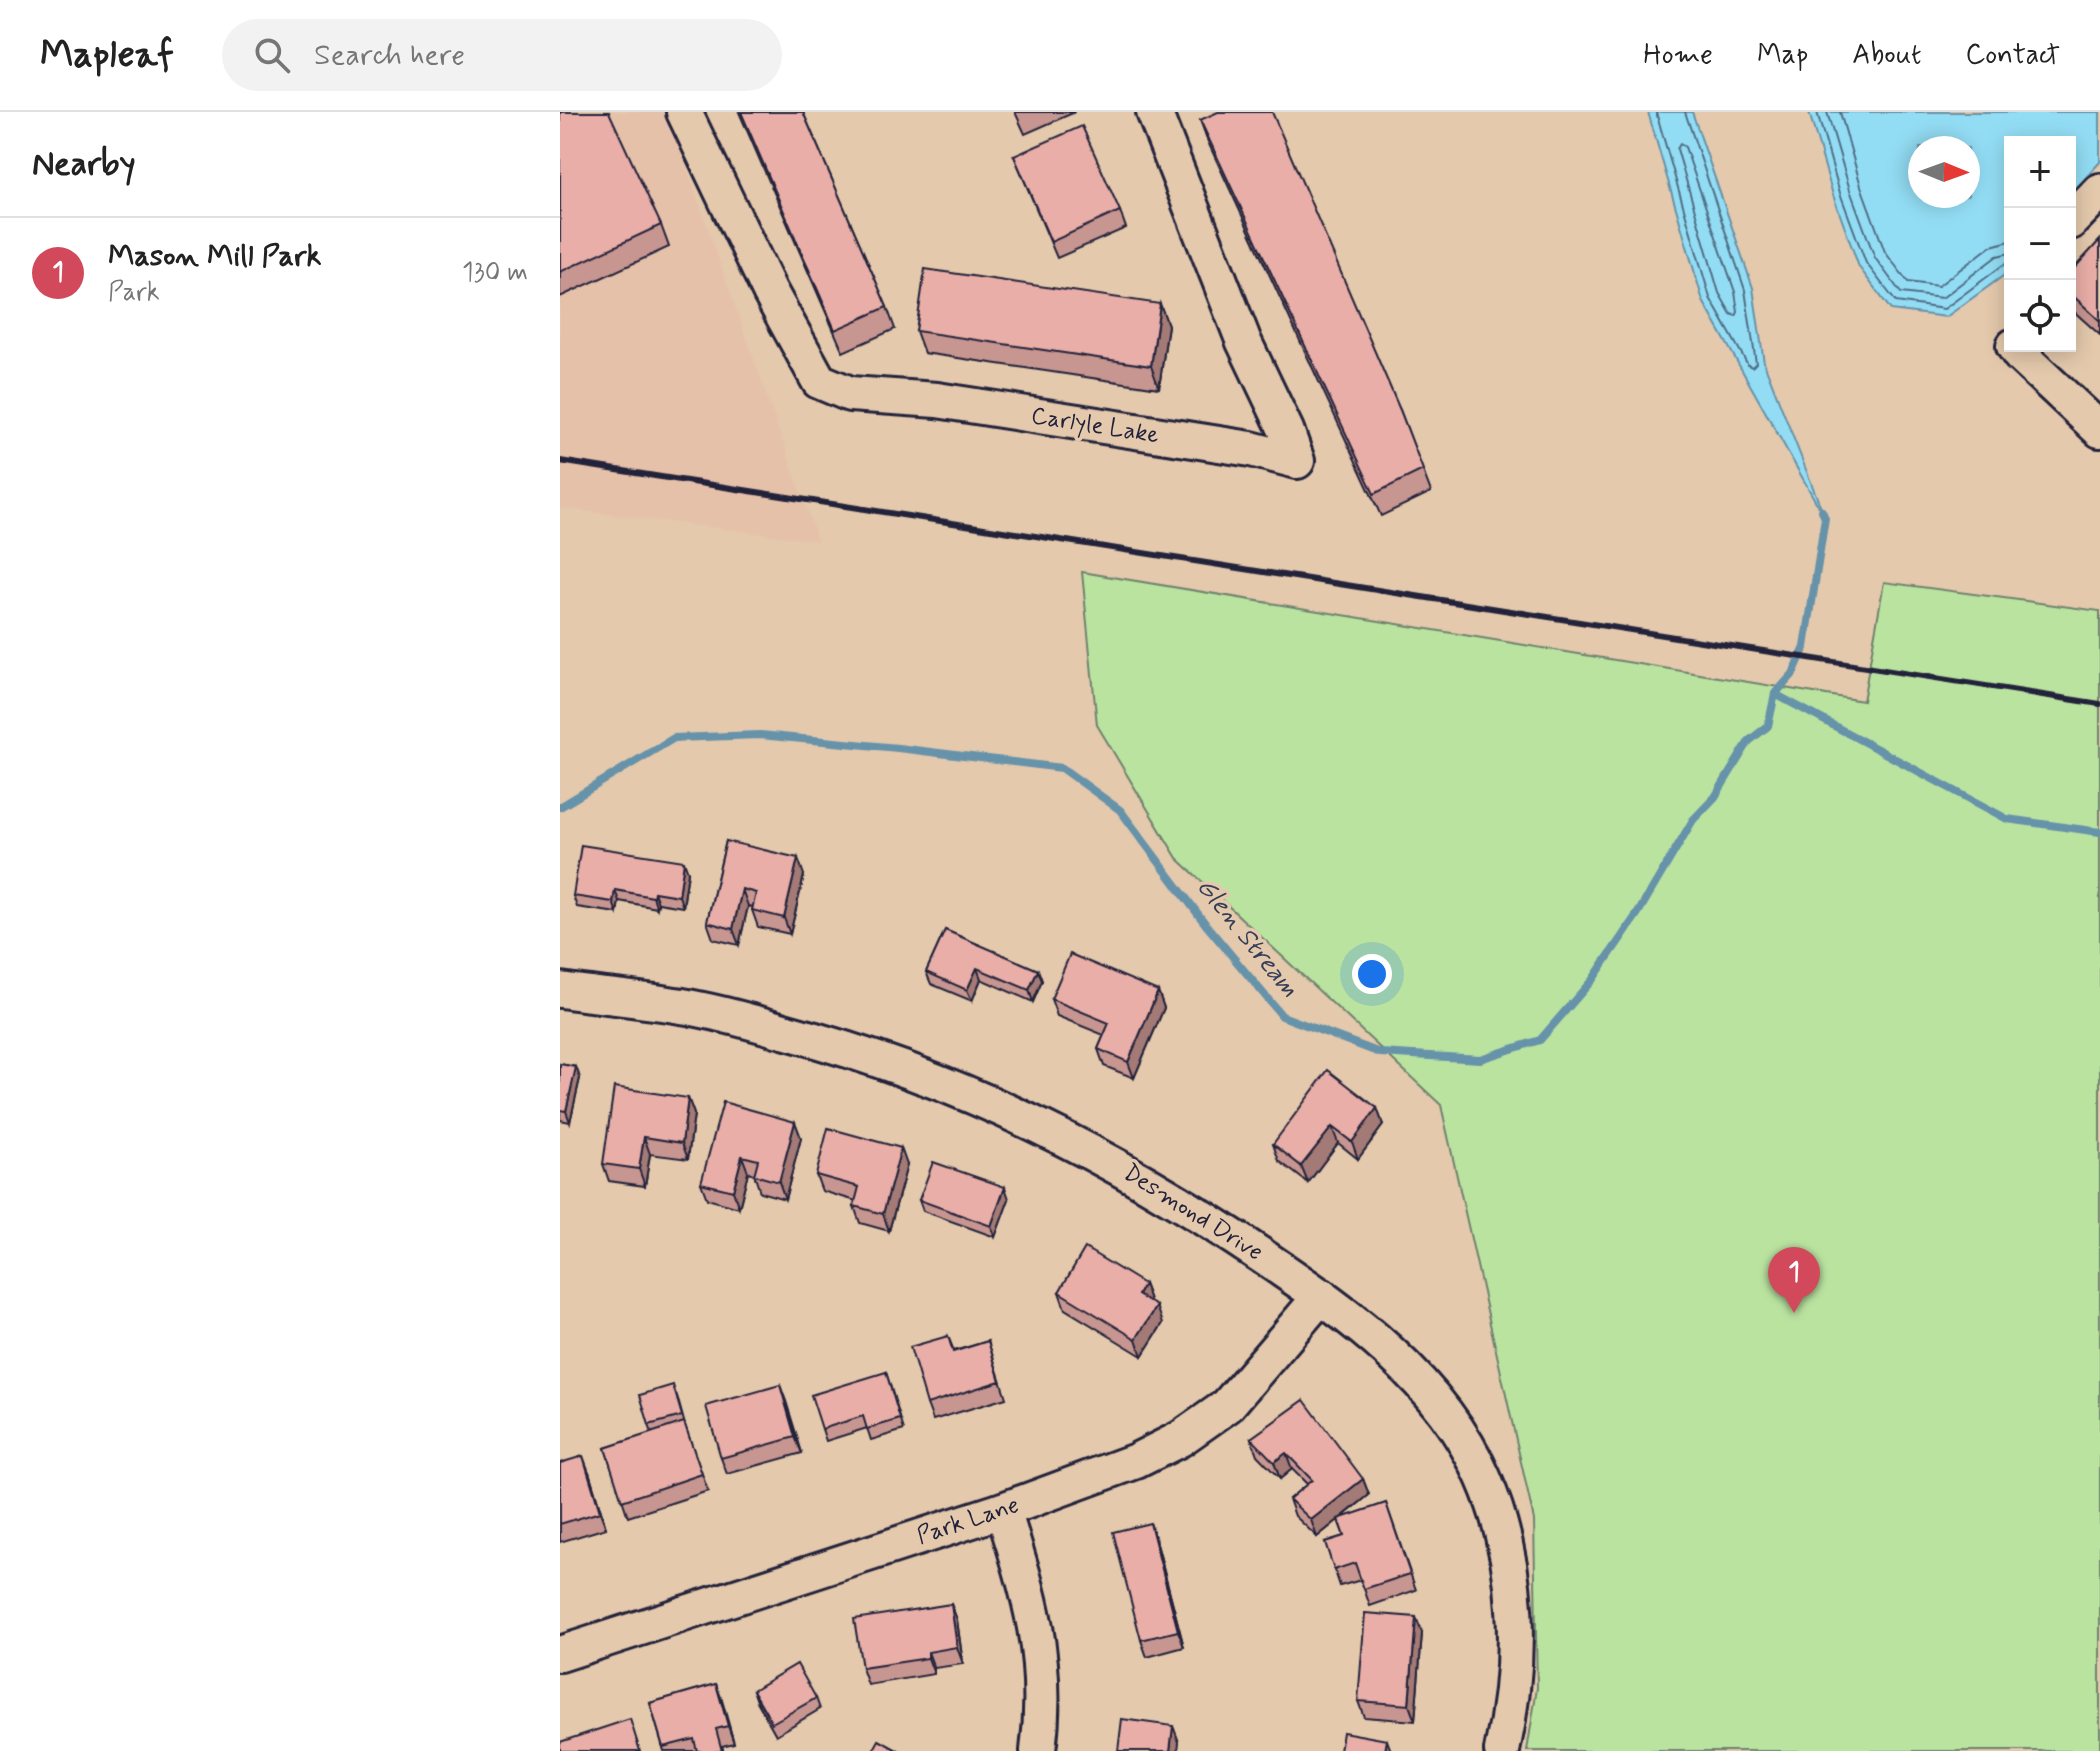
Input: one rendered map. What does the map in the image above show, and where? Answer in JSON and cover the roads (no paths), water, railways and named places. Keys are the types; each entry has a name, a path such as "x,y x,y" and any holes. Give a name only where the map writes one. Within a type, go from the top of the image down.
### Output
{"street":[{"name":"Carlyle Lake","path":"684,112 770,292 819,381 850,394 937,400 1251,449 1297,461 1286,430 1244,342 1154,112"},
{"path":"2076,216 2100,191"},
{"path":"2018,352 2100,430"},
{"name":"Desmond Drive","path":"560,990 690,1007 752,1022 874,1057 958,1088 1052,1131 1185,1204 1321,1296 1403,1363 1437,1402 1482,1474 1499,1516 1510,1560 1515,1643 1502,1751"},
{"name":"Park Lane","path":"560,1654 1003,1510 1136,1461 1206,1422 1227,1406 1321,1296"},
{"path":"1003,1510 1027,1585 1041,1654 1042,1722 1038,1751"}],"water":[{"path":"1648,112 1692,112 1753,288 1764,363 1825,518 1703,301"},
{"path":"1809,112 2100,112 2100,162 2076,188 2076,136 2004,136 2004,275 1946,317 1891,310 1859,267 1833,195"}],"waterway":[{"path":"1775,694 1793,674 1805,647 1825,518 1822,511"},
{"path":"1775,694 2007,819 2100,832"},
{"name":"Glen Stream","path":"560,807 674,738 760,735 1062,768 1120,810 1207,926 1282,1016 1380,1053 1480,1059 1540,1040 1593,979 1638,913 1693,820 1715,797 1749,741 1768,726 1775,694"}],"railway":[{"path":"560,461 2100,704"}],"place":[{"name":"Mason Mill Park","path":"1794,1313"}]}
